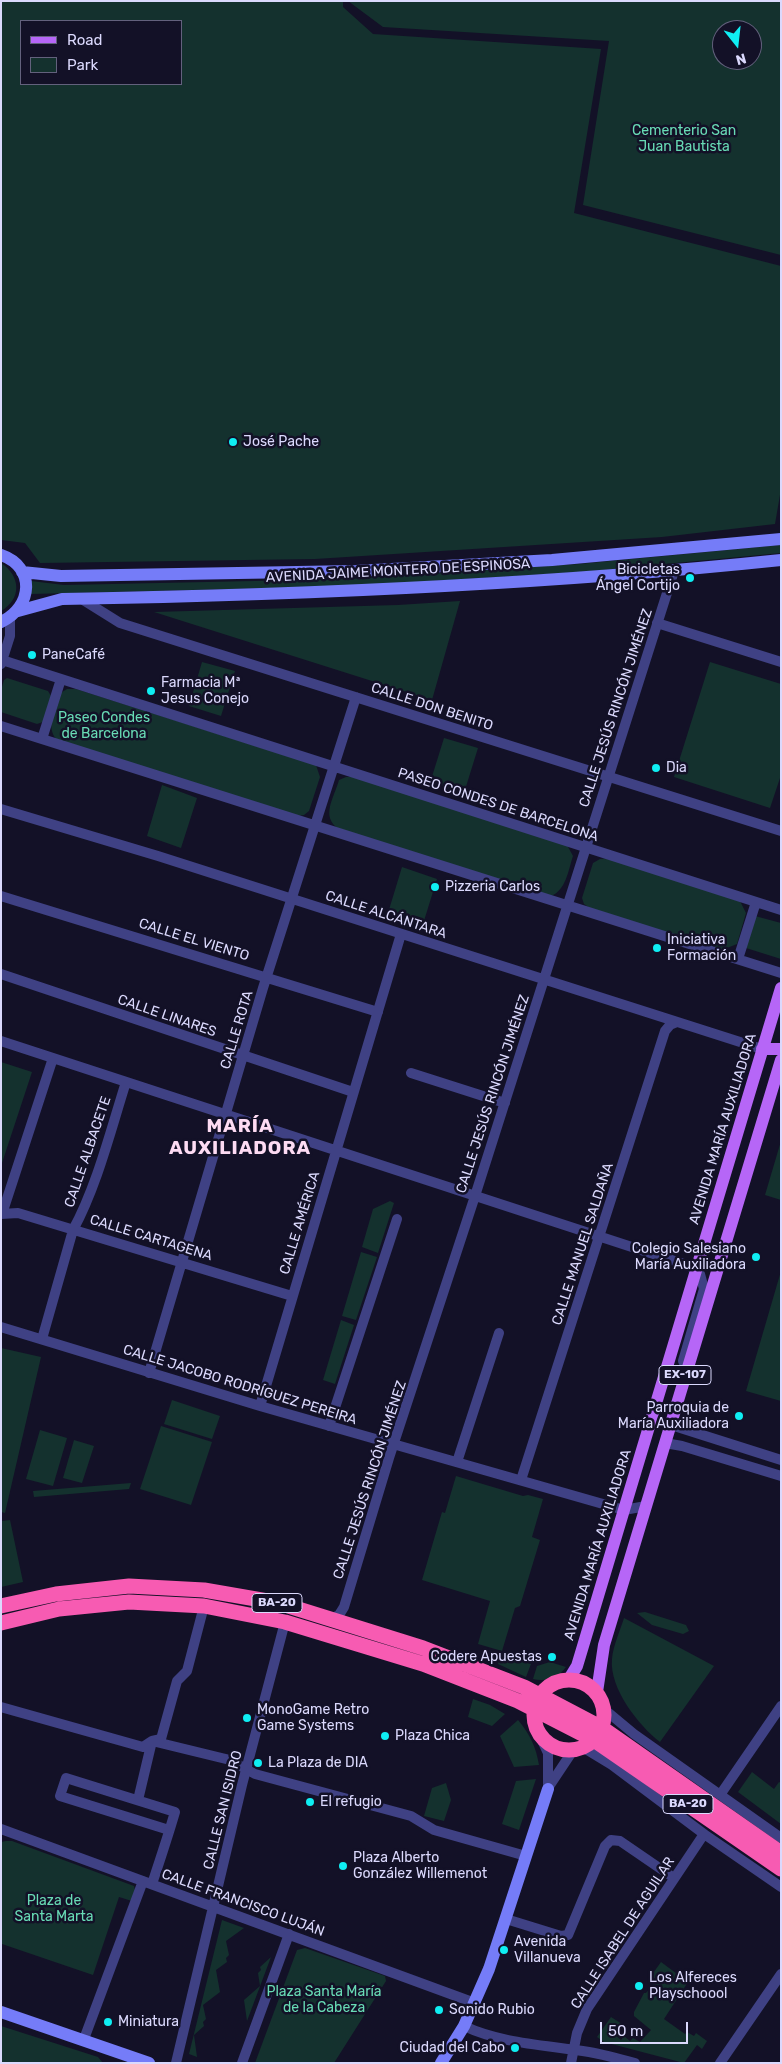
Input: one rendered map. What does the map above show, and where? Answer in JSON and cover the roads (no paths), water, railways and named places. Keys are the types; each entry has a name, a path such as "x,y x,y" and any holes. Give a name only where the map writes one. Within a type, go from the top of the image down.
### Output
{"highway":[{"name":"BA-20","path":"1,1606 56,1594 129,1586 204,1590 279,1603 423,1648 540,1695 588,1742 781,1869"},
{"name":"BA-20","path":"1,1623 59,1610 129,1602 204,1606 285,1622 423,1664 534,1709 781,1853"},
{"path":"569,1679 585,1683 597,1692 603,1702 605,1717 588,1742 555,1749 540,1736 535,1723 534,1709 540,1695 549,1686 558,1681 569,1679"}],"main road":[{"name":"AVENIDA JAIME MONTERO DE ESPINOSA","path":"22,572 61,576 356,571 552,560 781,539"},
{"path":"1,555 11,560 22,572 26,582 24,602 10,617"},
{"name":"AVENIDA JAIME MONTERO DE ESPINOSA","path":"10,617 62,599 417,588 674,571 781,560"},
{"name":"AVENIDA MARÍA AUXILIADORA","path":"569,1679 577,1666 693,1268 781,988"},
{"path":"762,1049 781,1049"},
{"name":"EX-107","path":"597,1692 604,1646 781,1060"},
{"path":"441,2063 464,2026 476,2002 506,1919 548,1789"},
{"path":"1,2012 84,2039 149,2063"}],"street":[{"name":"CALLE JESÚS RINCÓN JIMÉNEZ","path":"330,1619 339,1615 344,1607 394,1444 505,1103 674,571"},
{"name":"CALLE DON BENITO","path":"80,598 120,623 781,832"},
{"name":"PASEO CONDES DE BARCELONA","path":"10,617 10,636 2,662 61,679 781,910"},
{"path":"657,623 781,662"},
{"path":"42,739 61,679"},
{"name":"CALLE ROTA","path":"149,1372 267,977 356,697"},
{"path":"1,726 781,973"},
{"name":"CALLE ALCÁNTARA","path":"1,809 762,1049"},
{"name":"CALLE EL VIENTO","path":"1,896 378,1012"},
{"path":"738,959 756,902"},
{"name":"CALLE AMÉRICA","path":"260,1406 401,934"},
{"name":"CALLE LINARES","path":"1,974 353,1092"},
{"name":"CALLE MANUEL SALDAÑA","path":"521,1480 665,1031 670,1025 677,1022"},
{"path":"1,1041 693,1268 703,1279 704,1289 683,1361 687,1370"},
{"path":"1,1214 53,1058"},
{"path":"411,1073 505,1103"},
{"name":"CALLE ALBACETE","path":"42,1339 74,1230 93,1182 126,1082"},
{"name":"CALLE CARTAGENA","path":"1,1214 18,1213 292,1296"},
{"path":"329,1426 397,1219"},
{"name":"CALLE JACOBO RODRÍGUEZ PEREIRA","path":"1,1327 260,1406 624,1510 646,1506"},
{"path":"457,1462 500,1333"},
{"path":"671,1425 781,1460"},
{"path":"665,1443 682,1446 781,1476"},
{"path":"1,1707 143,1747 152,1741 161,1739 177,1681 187,1671 204,1606"},
{"name":"CALLE SAN ISIDRO","path":"176,2063 246,1770 285,1622"},
{"path":"720,1795 781,1706"},
{"path":"604,1709 634,1734 781,1838"},
{"path":"540,1736 548,1753 548,1789"},
{"path":"152,1741 230,1760 255,1774 412,1816 434,1830 526,1856"},
{"path":"138,1800 152,1741"},
{"path":"548,1789 588,1742 612,1765 704,1834 781,1887"},
{"path":"84,2039 170,1830 175,1812 66,1778 60,1796 170,1830"},
{"name":"CALLE FRANCISCO LUJÁN","path":"1,1829 476,2002"},
{"name":"CALLE ISABEL DE AGUILAR","path":"571,2063 577,2033 587,2009 704,1834"},
{"path":"506,1919 567,1936 605,1846 611,1840 620,1841 674,1878"},
{"path":"242,2063 289,1934"},
{"path":"720,2063 781,1974"},
{"path":"464,2026 474,2031 525,2043 589,2052 635,2063"}],"place":[{"name":"José Pache","path":"233,442"},
{"name":"Bicicletas Ángel Cortijo","path":"690,578"},
{"name":"PaneCafé","path":"32,655"},
{"name":"Farmacia Mª Jesus Conejo","path":"151,691"},
{"name":"Dia","path":"656,768"},
{"name":"Pizzeria Carlos","path":"435,887"},
{"name":"Iniciativa Formación","path":"657,948"},
{"name":"Colegio Salesiano María Auxiliadora","path":"756,1257"},
{"name":"Parroquia de María Auxiliadora","path":"739,1416"},
{"name":"Codere Apuestas","path":"552,1657"},
{"name":"MonoGame Retro Game Systems","path":"247,1718"},
{"name":"Plaza Chica","path":"385,1736"},
{"name":"La Plaza de DIA","path":"258,1763"},
{"name":"El refugio","path":"310,1802"},
{"name":"Plaza Alberto González Willemenot","path":"343,1866"},
{"name":"Avenida Villanueva","path":"504,1950"},
{"name":"Los Alfereces Playschoool","path":"639,1986"},
{"name":"Sonido Rubio","path":"439,2010"},
{"name":"Miniatura","path":"108,2022"},
{"name":"Ciudad del Cabo","path":"515,2048"}],"district":[{"name":"MARÍA AUXILIADORA","path":"240,1138"}],"park label":[{"name":"Cementerio San Juan Bautista","path":"684,140"},
{"name":"Paseo Condes de Barcelona","path":"104,726"},
{"name":"Plaza de Santa Marta","path":"54,1909"},
{"name":"Plaza Santa María de la Cabeza","path":"324,2000"}]}
